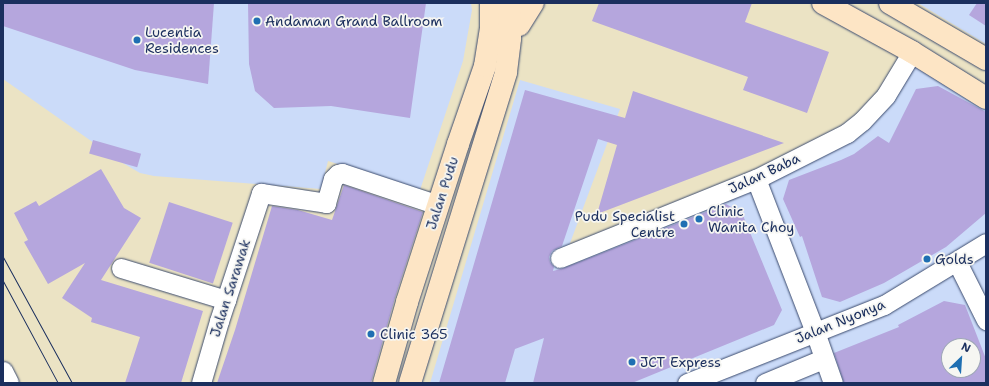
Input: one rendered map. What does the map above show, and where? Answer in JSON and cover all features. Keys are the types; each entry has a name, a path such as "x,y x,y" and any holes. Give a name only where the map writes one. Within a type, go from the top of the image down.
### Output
{"main road":[{"name":"Jalan Pudu","path":"384,383 407,302 485,66 492,30 491,3"},
{"name":"Jalan Pudu","path":"410,383 506,72 510,38 509,3"},
{"path":"517,3 519,25"},
{"path":"506,72 519,25 533,3"},
{"path":"822,3 912,52 986,98"},
{"path":"890,3 986,59"}],"street":[{"name":"Jalan Baba","path":"560,258 756,179 847,133 862,121 886,95 912,52"},
{"name":"Jalan Sarawak","path":"201,383 226,300 261,194 326,203 333,179 342,173 438,205"},
{"path":"756,179 833,383"},
{"name":"Jalan Nyonya","path":"687,383 884,305 986,243"},
{"path":"957,262 986,320"},
{"path":"121,268 226,300"},
{"path":"765,383 823,359"},
{"path":"3,371 9,383"}],"shaded area":[{"path":"3,3 471,3 472,10 463,61 420,190 328,161 321,189 154,176 140,173 121,162 3,79"},
{"path":"918,3 986,3 986,44"},
{"path":"913,63 986,110 986,383 430,383 520,80 620,109 563,262 851,138"}],"building":[{"path":"3,3 214,3 208,84 135,70 3,26"},
{"path":"248,3 426,3 410,118 331,106 274,108 255,91 249,64"},
{"path":"599,3 752,3 745,22 829,52 807,113 743,90 748,77 592,21"},
{"path":"977,3 986,3 986,26 969,15"},
{"path":"938,86 986,112 986,213 946,247 884,283 840,302 822,297 802,236 800,237 783,199 789,180 854,154 878,136 889,143 916,89"},
{"path":"525,90 625,118 633,91 784,143 597,214 617,145 598,139 562,246 552,251 549,257 550,262 554,267 553,271 564,268 726,204 742,213 782,310 774,325 632,383 533,383 544,338 515,349 505,383 439,383"},
{"path":"93,140 141,154 137,167 89,153"},
{"path":"101,169 124,208 141,218 101,280 203,311 181,383 125,383 140,337 91,322 92,318 62,298 85,263 48,284 24,242 28,240 14,213 36,201 39,206"},
{"path":"344,185 423,212 395,298 371,383 217,383 235,330 272,206 298,210 332,220"},
{"path":"169,202 233,223 213,284 149,263"},
{"path":"944,301 965,305 978,338 941,338 941,378 981,378 981,346 986,359 986,383 844,383 834,353 899,327 898,325"}],"tram line":[{"path":"3,257 72,383"},
{"path":"3,281 58,383"}],"place":[{"name":"Andaman Grand Ballroom","path":"257,21"},
{"name":"Lucentia Residences","path":"137,40"},
{"name":"Clinic Wanita Choy","path":"699,219"},
{"name":"Pudu Specialist Centre","path":"684,224"},
{"name":"Golds","path":"927,259"},
{"name":"Clinic 365","path":"371,334"},
{"name":"JCT Express","path":"632,362"}]}
